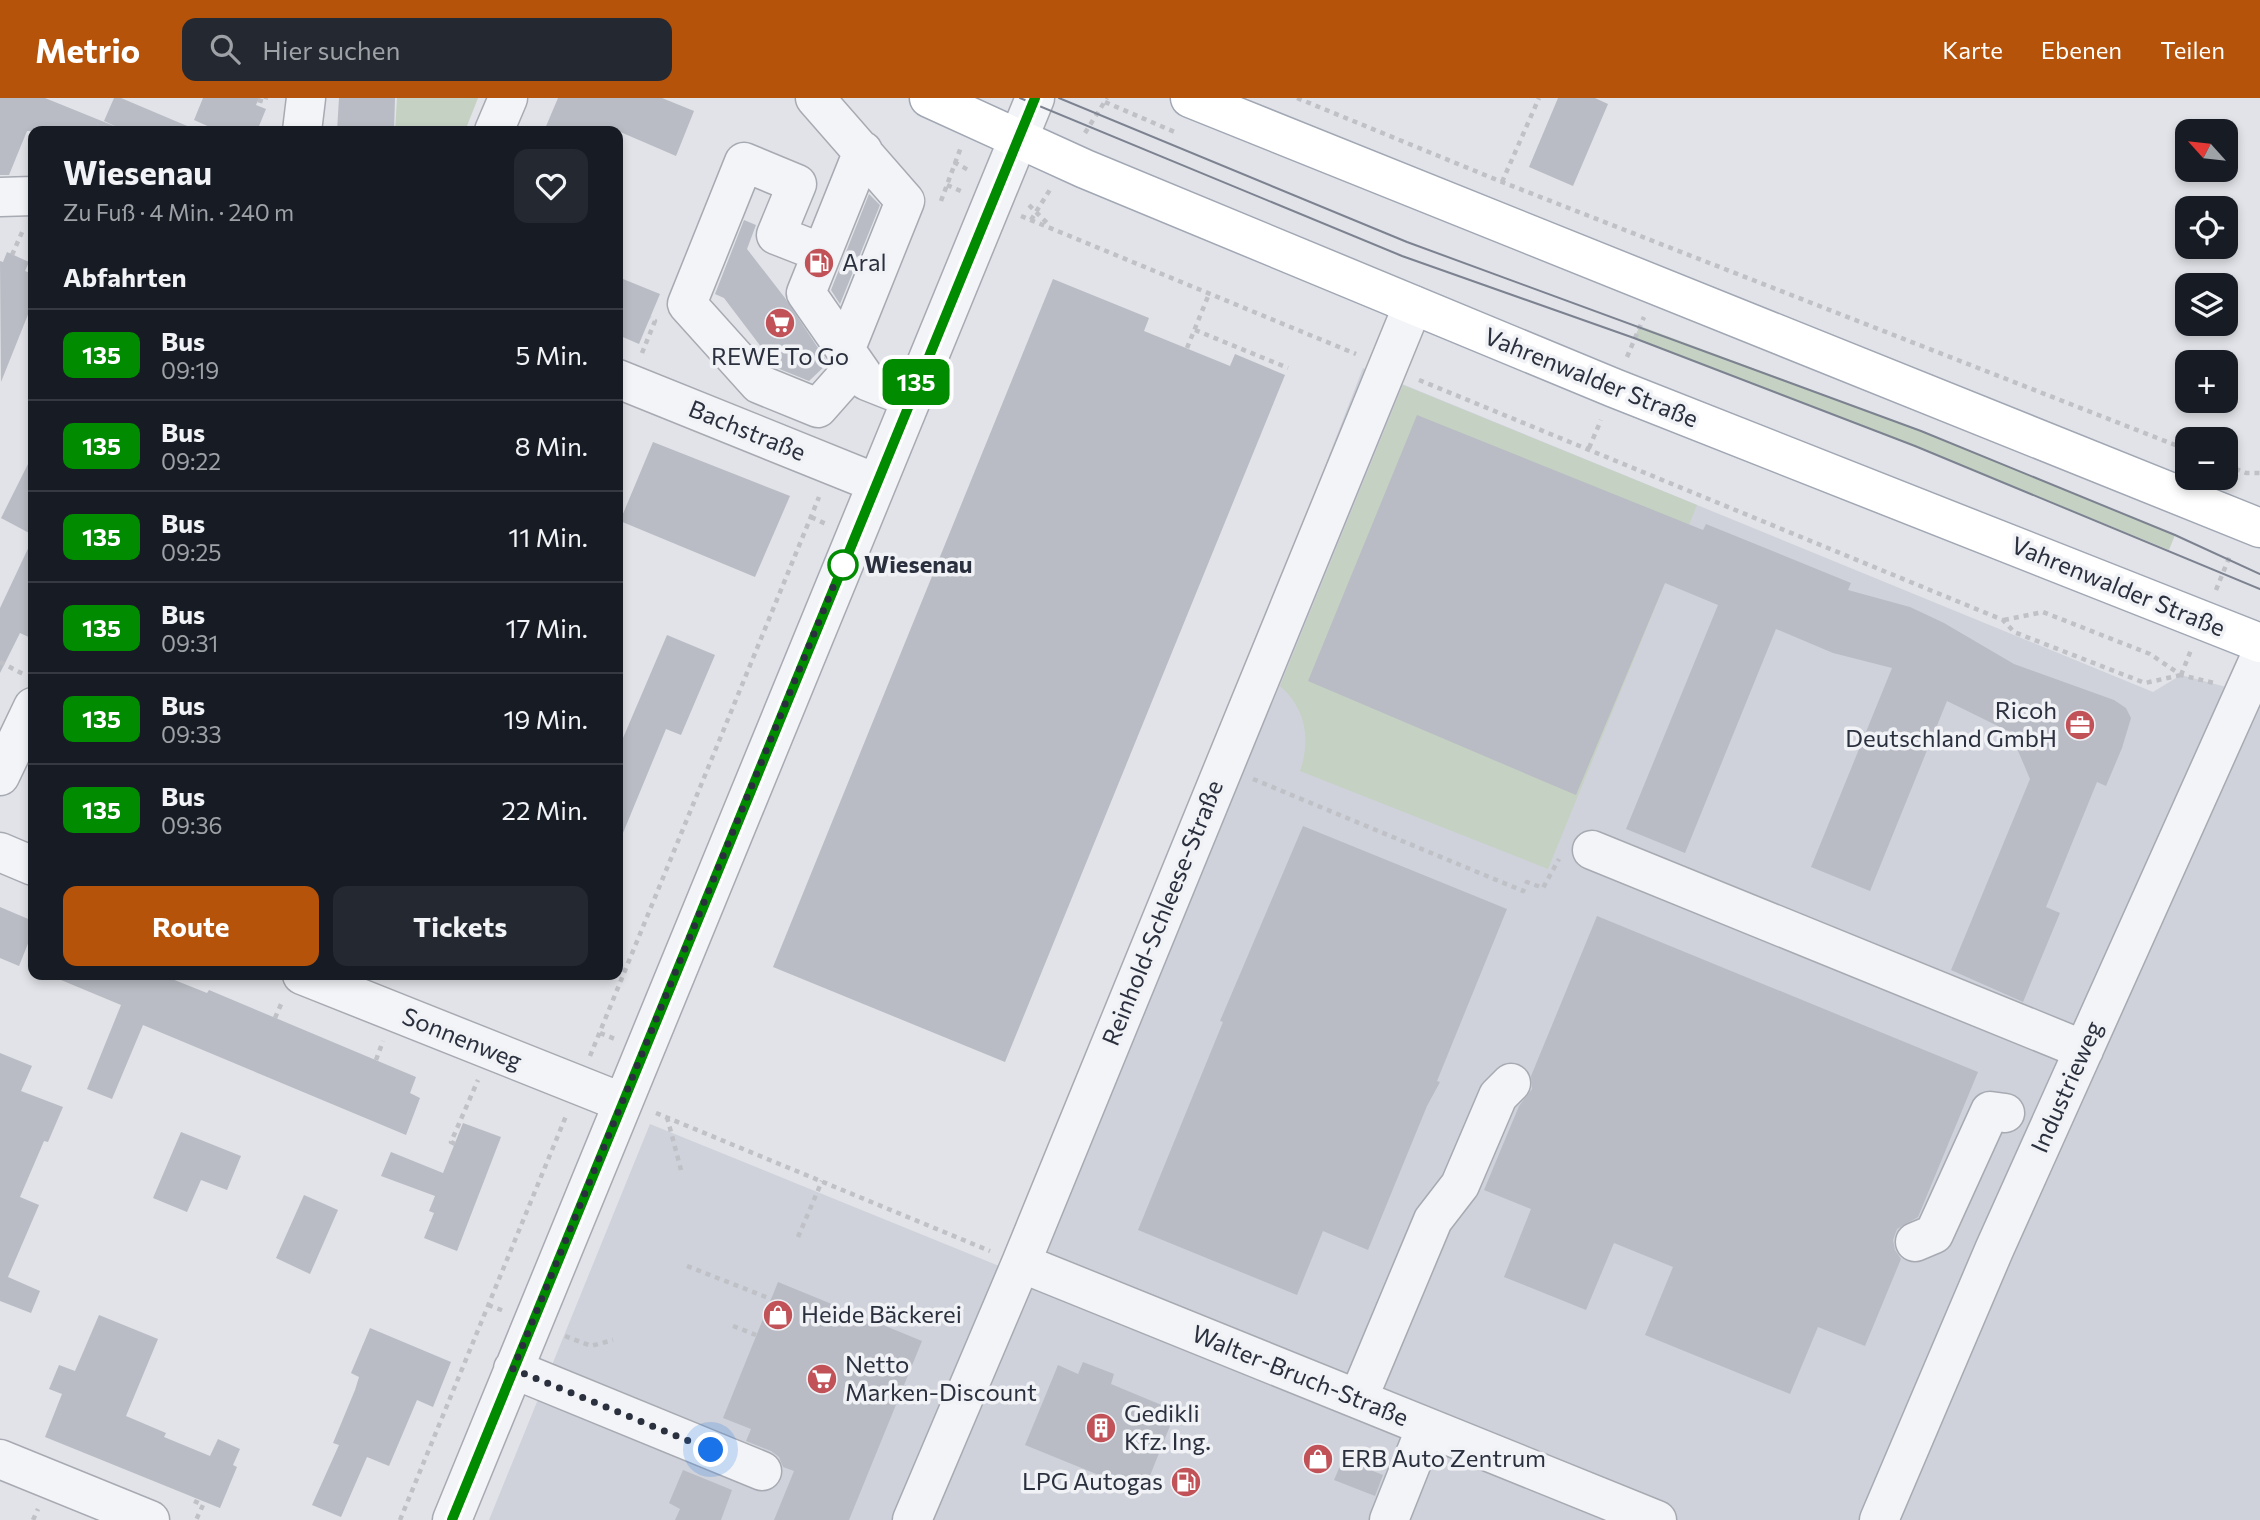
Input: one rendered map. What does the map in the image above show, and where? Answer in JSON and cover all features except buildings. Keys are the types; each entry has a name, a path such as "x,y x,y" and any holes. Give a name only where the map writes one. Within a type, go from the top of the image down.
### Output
{"main road":[{"name":"Vahrenwalder Straße","path":"929,98 1086,169 1614,388 2260,643"},
{"path":"1190,98 2252,525"}],"street":[{"path":"303,126 306,98"},
{"path":"496,126 508,98"},
{"path":"815,98 905,201 851,356 818,408 760,384 687,304 744,162 797,184 776,235 822,253"},
{"path":"452,1520 513,1369 634,1106 642,1051 1035,98"},
{"path":"863,151 806,293 867,381 910,398"},
{"path":"0,197 28,211"},
{"name":"Reinhold-Schleese-Straße","path":"912,1520 1021,1263 1413,305"},
{"name":"Bachstraße","path":"628,370 876,483"},
{"name":"Industrieweg","path":"1879,1520 2084,1050 2260,657"},
{"path":"0,776 28,700"},
{"path":"1592,850 2084,1050"},
{"path":"0,852 28,864"},
{"name":"Sonnenweg","path":"293,985 634,1106"},
{"path":"1357,1399 1433,1220 1460,1185 1498,1096 1511,1083"},
{"path":"1915,1242 1934,1234 1990,1111 2004,1113"},
{"name":"Walter-Bruch-Straße","path":"1021,1263 1426,1427 1599,1509 1657,1520"},
{"path":"513,1369 762,1471"},
{"path":"1389,1520 1426,1427"},
{"path":"0,1459 150,1520"}],"path":[{"path":"258,100 265,103 266,98"},
{"path":"1297,98 1502,182 2175,445"},
{"path":"1502,182 1539,98"},
{"path":"1083,136 1105,100 1187,136"},
{"path":"12,255 28,214"},
{"path":"1050,226 2003,620 2014,632 2145,683 2181,675"},
{"path":"1588,448 1672,248"},
{"path":"1187,348 1209,294"},
{"path":"628,370 655,321 650,318"},
{"path":"1195,330 1288,368"},
{"path":"623,977 832,465"},
{"path":"2238,470 2260,473"},
{"path":"2181,675 2203,621 2252,525"},
{"path":"2003,620 2043,612 2150,654 2181,675"},
{"path":"0,662 28,689"},
{"path":"1229,753 1523,891 1527,882 1543,888 1564,851 1574,848 1592,850"},
{"path":"400,1520 622,980"},
{"path":"275,1018 293,985"},
{"path":"600,1033 642,1051"},
{"path":"376,1060 385,1037"},
{"path":"455,1144 451,1142 479,1076"},
{"path":"634,1106 667,1117 1021,1263"},
{"path":"667,1117 681,1170"},
{"path":"798,1237 822,1181"},
{"path":"687,1266 771,1299"},
{"path":"733,1326 756,1335"},
{"path":"561,1334 591,1346 613,1340"},
{"path":"194,1501 203,1505 196,1520"}],"shaded area":[{"path":"1363,368 2153,692 2181,675 2260,696 2260,1520 489,1520 650,1124 1004,1268 1215,749"}],"green space":[{"path":"397,98 478,98 467,126 395,126"},
{"path":"1640,326 1921,431 2175,535 2169,550 1915,446 1634,338"},
{"path":"1403,385 1697,505 1548,869 1300,771 1305,748 1304,725 1296,704 1280,686"}],"tram line":[{"path":"1020,98 1402,256 1634,338 1915,446 2260,589"},
{"path":"1059,98 1407,242 1921,431 2175,535 2260,574"}],"bus line":[{"name":"135","path":"452,1520 621,1102 1035,98"}],"place":[{"name":"Aral","path":"819,263"},
{"name":"REWE To Go","path":"780,323"},
{"name":"Wiesenau","path":"843,565"},
{"name":"Ricoh Deutschland GmbH","path":"2080,725"},
{"name":"Heide Bäckerei","path":"778,1315"},
{"name":"Netto Marken-Discount","path":"822,1379"},
{"name":"Gedikli Kfz. Ing.","path":"1101,1428"},
{"name":"ERB Auto Zentrum","path":"1318,1459"},
{"name":"LPG Autogas","path":"1186,1482"}],"route":[{"path":"711,1450 513,1369 845,558 843,565"}]}
